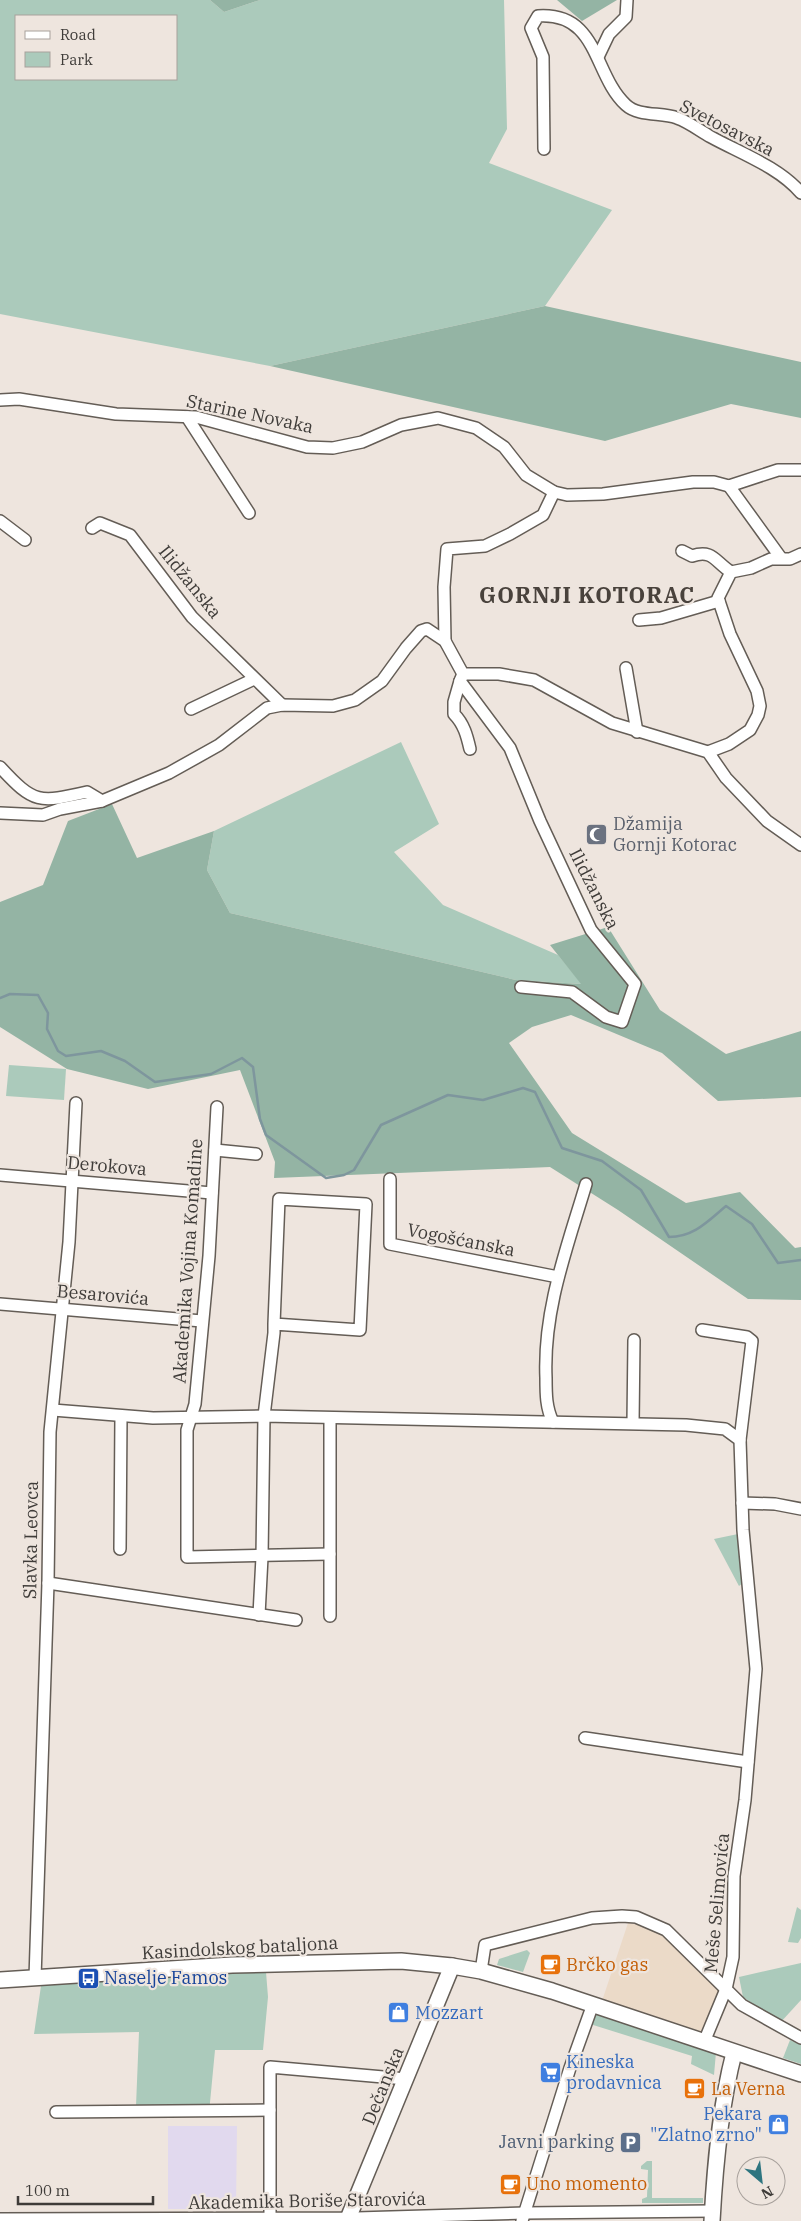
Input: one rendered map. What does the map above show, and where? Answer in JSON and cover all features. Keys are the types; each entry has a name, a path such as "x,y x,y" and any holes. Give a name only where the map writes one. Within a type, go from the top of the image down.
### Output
{"street":[{"path":"598,57 610,34 626,17 627,0"},
{"name":"Svetosavska","path":"544,149 543,57 531,28 538,16 551,15 564,18 591,43 615,90 626,106 638,111 677,118 776,173 801,193"},
{"name":"Starine Novaka","path":"0,400 20,399 116,414 187,416 230,424 308,447 333,448 362,442 401,425 438,418 476,428 504,447 526,475 554,492 567,495 603,494 692,482 714,482 729,486 778,470 801,470"},
{"path":"187,416 249,512"},
{"path":"729,486 781,558"},
{"name":"Ilidžanska","path":"522,987 572,992 606,1017 622,1022 635,984 592,930 540,821 521,769 510,748 462,678 445,641 444,587 447,549 485,546 510,534 543,515 554,492"},
{"path":"0,521 25,540"},
{"name":"Ilidžanska","path":"92,528 100,523 130,535 192,617 254,680 282,705"},
{"path":"682,552 692,556 702,553 709,555 731,572 751,568 771,559 790,559 801,554"},
{"path":"470,749 460,720 454,714 454,702 462,678 499,674 534,680 612,723 636,732 708,752 729,744 750,730 758,715 760,706 757,691 730,634 718,598 731,572"},
{"path":"639,620 661,618 719,601"},
{"path":"0,813 43,815 60,808 102,800 169,774 219,745 267,708 282,705 332,706 355,700 382,681 421,631 427,629 445,641"},
{"path":"626,668 636,732"},
{"path":"191,709 254,680"},
{"path":"708,752 726,778 766,822 801,844"},
{"path":"0,767 17,785 34,798 49,800 86,792 102,800"},
{"name":"Slavka Leovca","path":"35,1978 48,1584 50,1432 74,1180 76,1103"},
{"name":"Akademika Vojina Komadine","path":"217,1107 209,1256 195,1404 187,1430 187,1558 330,1554"},
{"path":"214,1150 256,1154"},
{"name":"Derokova","path":"0,1175 212,1193"},
{"name":"Vogošćanska","path":"390,1179 390,1244 558,1276"},
{"path":"553,1422 547,1404 545,1364 551,1303 586,1184"},
{"path":"259,1615 262,1557 264,1416 274,1324 279,1199 366,1204 360,1330 274,1324"},
{"name":"Besarovića","path":"0,1304 202,1321"},
{"name":"Meše Selimovića","path":"702,1330 747,1337 752,1341 740,1440 742,1503 756,1669 746,1800 734,1876 733,1957 726,1989 704,2042"},
{"path":"632,1422 634,1340"},
{"path":"53,1410 121,1416 264,1416 632,1422 711,1426 725,1429 740,1440"},
{"path":"120,1549 121,1416"},
{"path":"330,1418 330,1616"},
{"path":"742,1503 775,1504 801,1509"},
{"path":"48,1584 296,1620"},
{"path":"585,1738 748,1762"},
{"path":"480,1971 485,1945 592,1918 628,1916 648,1921 666,1930 742,2004 801,2038"},
{"name":"Kasindolskog bataljona","path":"0,1980 270,1964 401,1961 452,1966 480,1971 593,2004 801,2074"},
{"name":"Dečanska","path":"348,2220 452,1966"},
{"path":"524,2217 570,2068 593,2004"},
{"path":"712,2216 716,2167 734,2053"},
{"path":"270,2219 270,2067 406,2079"},
{"path":"56,2112 270,2110"},
{"name":"Akademika Boriše Starovića","path":"0,2219 348,2220 712,2216"}],"shaded area":[{"path":"628,1923 643,1926 666,1938 721,1989 700,2033 602,2001"},
{"path":"168,2126 237,2126 236,2209 168,2209"}],"green space":[{"path":"0,0 210,0 224,12 260,0 504,0 507,129 489,163 612,210 545,306 270,366 0,314"},
{"path":"210,0 260,0 224,12"},
{"path":"557,0 617,0 582,21"},
{"path":"545,306 801,362 801,418 731,404 605,441 270,366"},
{"path":"401,742 439,824 394,852 443,905 558,955 582,984 516,980 230,913 207,870 214,831"},
{"path":"112,804 137,858 214,831 207,870 230,913 516,980 581,984 550,945 608,927 660,1010 726,1054 801,1031 801,1097 718,1101 662,1053 571,1015 532,1027 509,1043 572,1133 686,1203 740,1192 795,1248 801,1247 801,1300 748,1299 618,1210 550,1167 274,1178 275,1162 240,1070 148,1089 67,1069 0,1027 0,902 43,885 68,821"},
{"path":"9,1065 66,1069 64,1100 6,1096"},
{"path":"738,1534 744,1582 739,1586 714,1539"},
{"path":"797,1907 801,1910 801,1938 798,1943 788,1942"},
{"path":"527,1950 530,1953 523,1972 497,1965 499,1959"},
{"path":"801,1963 801,2000 780,2023 743,1997 739,1977"},
{"path":"266,1972 268,1997 263,2050 215,2050 209,2113 136,2106 139,2032 34,2034 41,1986 120,1978"},
{"path":"596,2014 607,2014 716,2052 714,2075 691,2064 692,2056 590,2024"},
{"path":"790,2040 801,2045 801,2064 783,2058"},
{"path":"647,2161 652,2161 652,2198 703,2198 703,2203 642,2203 642,2199 647,2197 648,2170 641,2169 641,2166"}],"waterway":[{"path":"0,998 10,994 38,995 48,1013 47,1029 58,1051 66,1056 101,1051 125,1061 155,1082 211,1074 242,1058 253,1067 260,1119 266,1135 326,1178 344,1175 354,1170 381,1125 448,1095 483,1100 523,1088 535,1092 562,1148 602,1161 641,1190 669,1237 693,1231 726,1206 752,1224 778,1263 801,1260"}],"place":[{"name":"Džamija Gornji Kotorac","path":"597,834"},
{"name":"Brčko gas","path":"550,1965"},
{"name":"Naselje Famos","path":"88,1978"},
{"name":"Mozzart","path":"399,2013"},
{"name":"Kineska prodavnica","path":"550,2072"},
{"name":"La Verna","path":"695,2089"},
{"name":"Pekara \"Zlatno zrno\"","path":"778,2124"},
{"name":"Javni parking","path":"630,2142"},
{"name":"Uno momento","path":"510,2184"}],"district":[{"name":"GORNJI KOTORAC","path":"587,595"}]}
